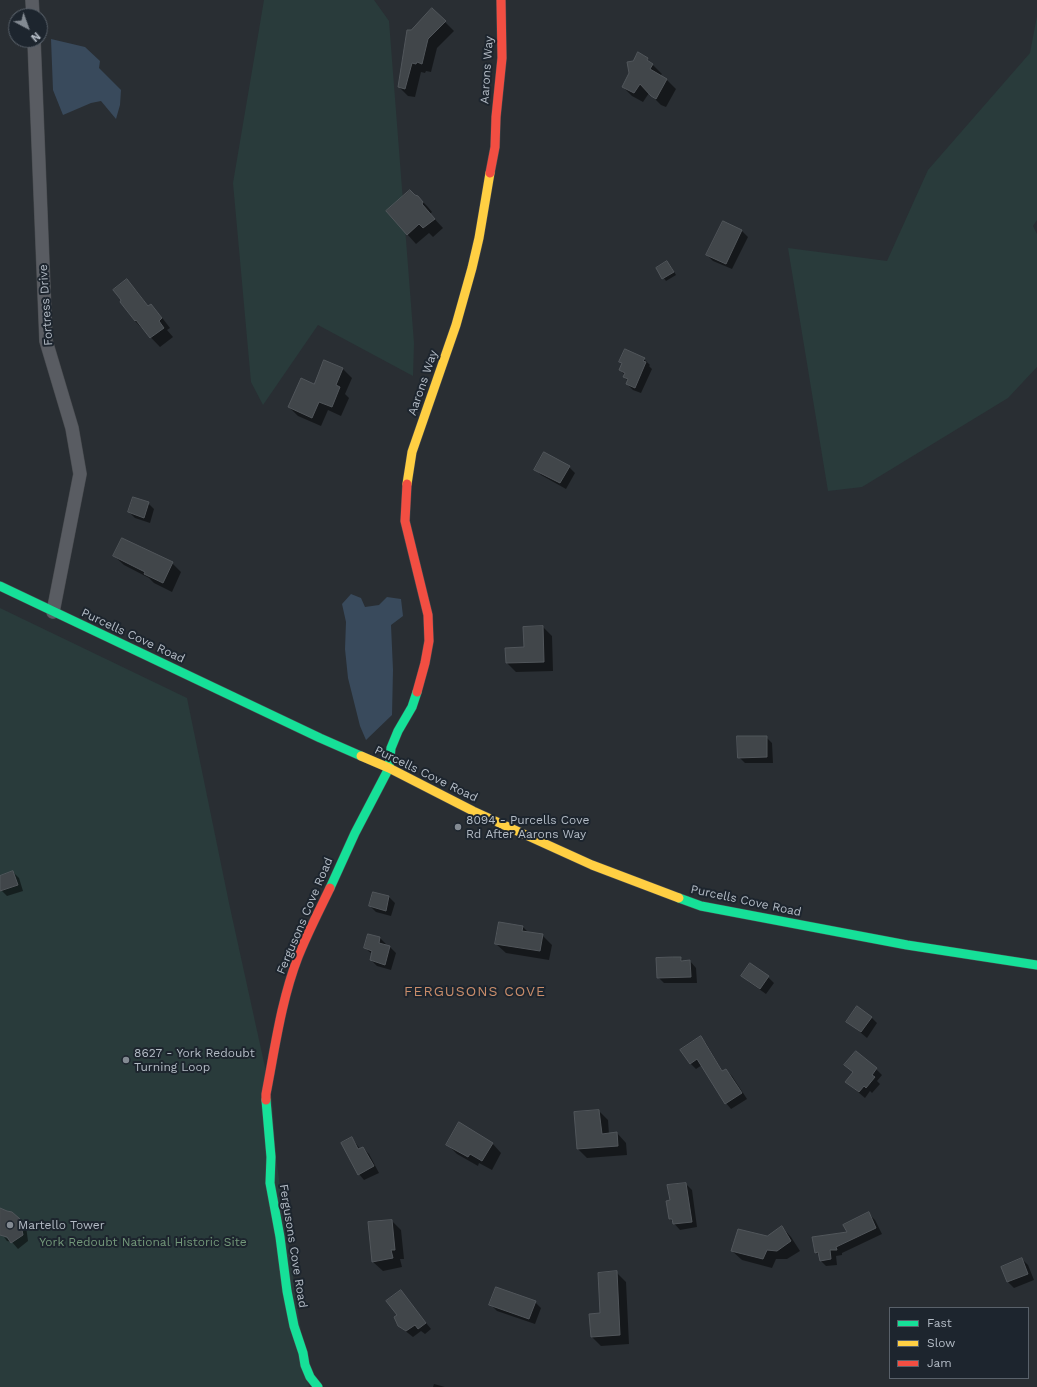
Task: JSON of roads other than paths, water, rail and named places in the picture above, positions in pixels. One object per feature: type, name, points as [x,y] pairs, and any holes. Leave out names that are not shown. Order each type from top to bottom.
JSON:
[{"type":"street","name":"Aarons Way","points":[[389,768],[391,748],[398,731],[412,706],[419,687],[428,642],[428,615],[405,521],[408,475],[412,452],[456,325],[479,238],[495,147],[496,117],[502,58],[501,0]]},
{"type":"street","name":"Fortress Drive","points":[[34,48],[46,341],[72,428],[80,474],[53,612]]},
{"type":"street","name":"Purcells Cove Road","points":[[0,586],[53,612],[113,638],[320,738],[389,768],[473,811],[592,865],[701,906],[907,945],[1037,965]]},
{"type":"street","name":"Fergusons Cove Road","points":[[318,1387],[310,1377],[305,1365],[303,1353],[294,1326],[287,1291],[280,1237],[270,1183],[271,1158],[266,1094],[282,1011],[298,957],[355,833],[389,768]]},
{"type":"water","points":[[51,39],[85,47],[100,61],[99,68],[121,90],[120,105],[116,119],[101,101],[91,103],[63,115],[53,90]]},
{"type":"water","points":[[351,594],[361,598],[365,607],[379,605],[387,597],[401,599],[403,616],[391,625],[393,670],[392,715],[366,740],[360,726],[348,678],[345,649],[346,622],[342,604]]},
{"type":"place","name":"8094 - Purcells Cove Rd After Aarons Way","points":[[458,827]]},
{"type":"place","name":"8627 - York Redoubt Turning Loop","points":[[126,1060]]},
{"type":"place","name":"Martello Tower","points":[[10,1225]]},
{"type":"district","name":"FERGUSONS COVE","points":[[475,992]]},
{"type":"park label","name":"York Redoubt National Historic Site","points":[[143,1242]]}]
